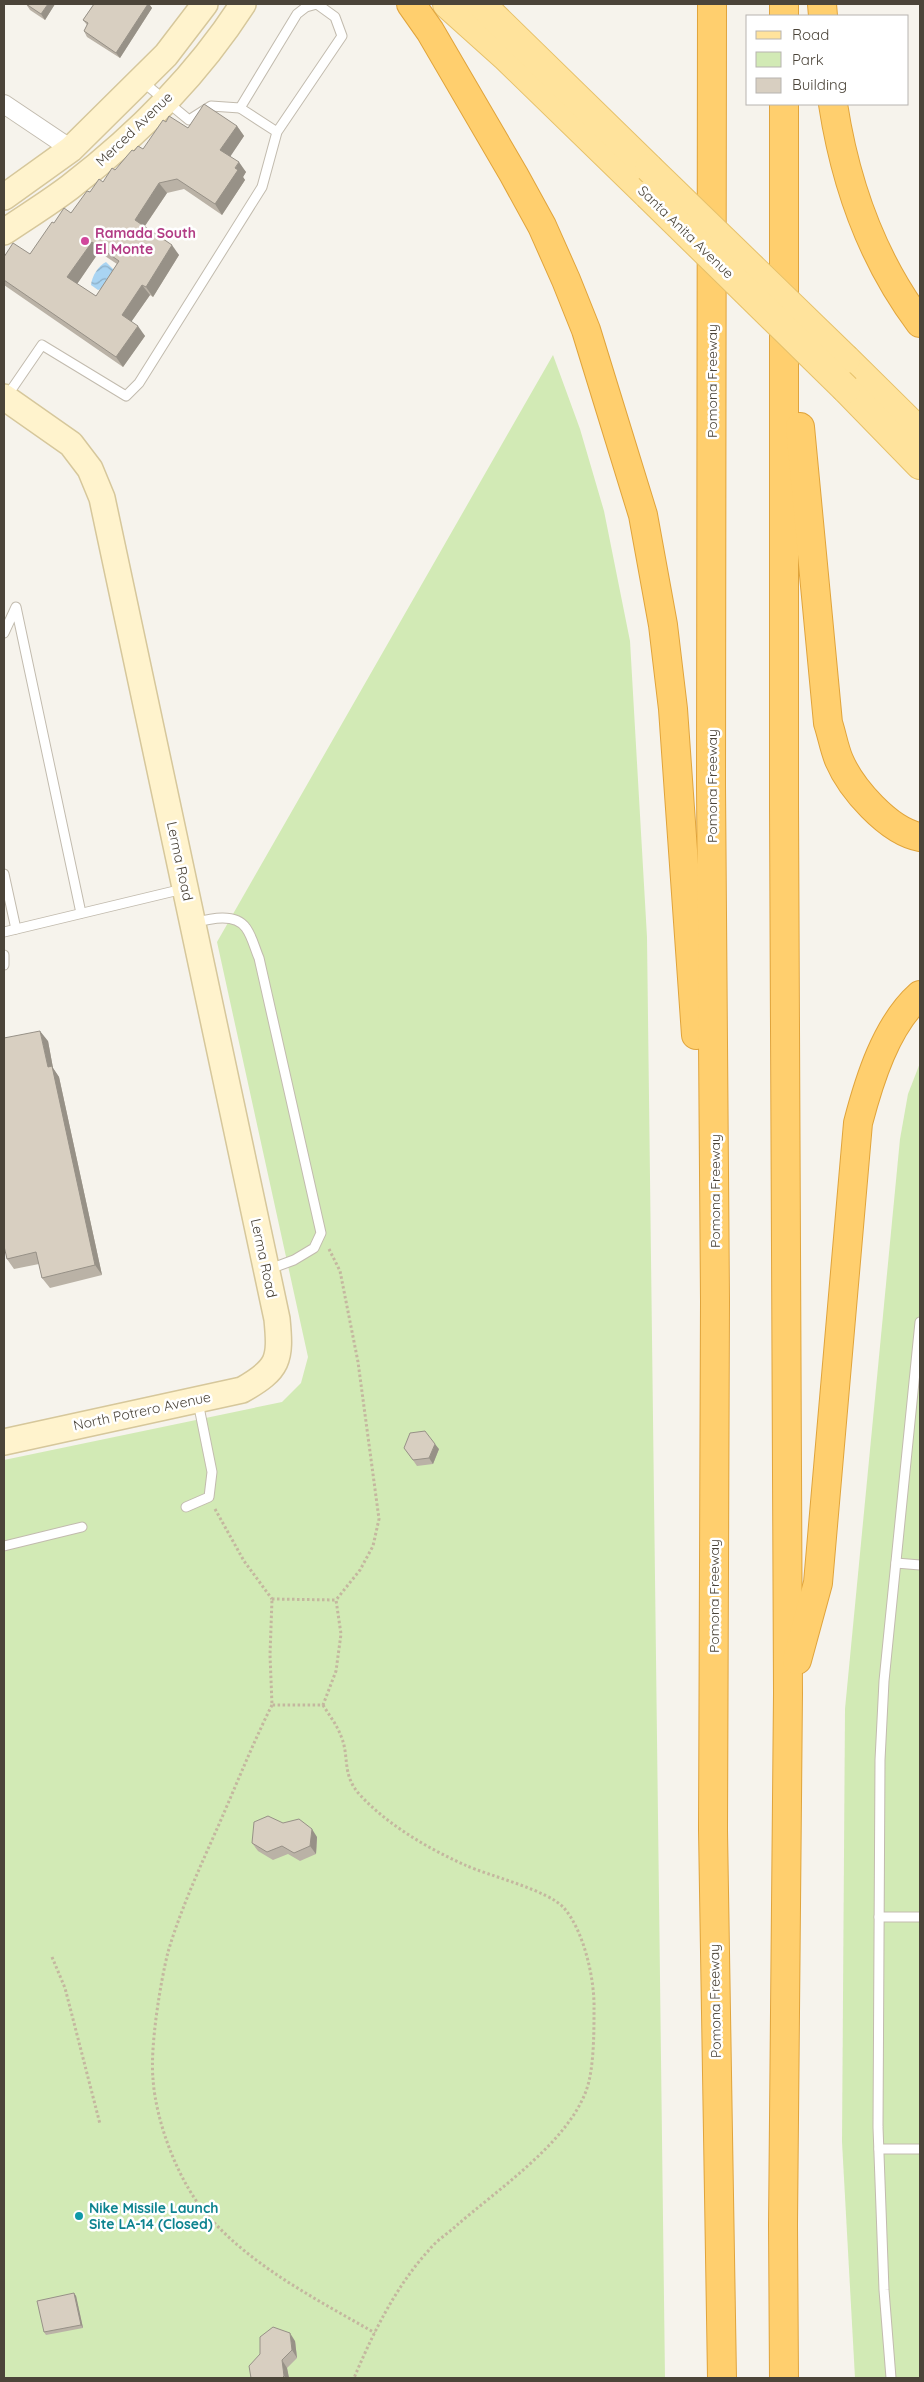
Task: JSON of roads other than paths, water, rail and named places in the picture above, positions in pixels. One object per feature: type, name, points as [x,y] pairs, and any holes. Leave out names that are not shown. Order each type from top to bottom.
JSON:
[{"type":"highway","points":[[411,4],[430,30],[542,226],[586,330],[643,515],[663,625],[673,709],[715,1301]]},
{"type":"highway","points":[[692,4],[712,220]]},
{"type":"highway","name":"Pomona Freeway","points":[[712,4],[711,786],[715,1301],[712,1830],[722,2378]]},
{"type":"highway","points":[[784,105],[784,807],[788,1693],[783,2215],[784,2378]]},
{"type":"highway","points":[[833,105],[838,139],[868,234],[887,271],[920,323]]},
{"type":"highway","points":[[784,264],[828,722],[839,760],[860,795],[883,816],[911,835],[920,837]]},
{"type":"highway","points":[[788,1693],[818,1584],[858,1123],[866,1092],[886,1043],[920,995]]},
{"type":"main road","name":"Santa Anita Avenue","points":[[447,4],[505,56],[648,195],[846,389],[920,465]]},
{"type":"main road","name":"Santa Anita Avenue","points":[[481,4],[920,432]]},
{"type":"street","name":"Merced Avenue","points":[[4,232],[70,187],[126,139],[165,101],[229,25],[243,4]]},
{"type":"street","points":[[4,197],[71,149],[166,55],[202,5]]},
{"type":"street","points":[[4,104],[71,149]]},
{"type":"street","name":"Lerma Road","points":[[5,398],[70,444],[90,469],[102,498],[277,1319],[280,1346],[274,1366]]},
{"type":"street","name":"North Potrero Avenue","points":[[4,1442],[242,1390],[263,1378],[274,1366]]},
{"type":"lane","points":[[5,398],[42,345],[126,396],[139,384],[262,187],[276,132],[342,36],[335,17],[317,4],[306,7],[297,14],[240,108]]},
{"type":"lane","points":[[141,80],[189,120],[211,106],[240,108],[276,132]]},
{"type":"lane","points":[[4,633],[16,607],[81,913]]},
{"type":"lane","points":[[4,874],[16,929]]},
{"type":"lane","points":[[4,932],[186,888]]},
{"type":"lane","points":[[193,923],[212,918],[231,919],[246,927],[259,958],[321,1233],[314,1248],[294,1260],[267,1270]]},
{"type":"lane","points":[[4,954],[4,965]]},
{"type":"lane","points":[[891,2378],[884,2290],[879,2149],[880,1760],[884,1681],[920,1328]]},
{"type":"lane","points":[[186,1507],[209,1497],[212,1472],[198,1400]]},
{"type":"lane","points":[[4,1546],[82,1527]]},
{"type":"lane","points":[[896,1563],[920,1565]]},
{"type":"lane","points":[[879,1917],[920,1917]]},
{"type":"lane","points":[[879,2149],[920,2149]]},
{"type":"water","points":[[106,262],[114,270],[101,289],[98,290],[91,285],[94,275]]},
{"type":"place","name":"Ramada South El Monte","points":[[85,241]]},
{"type":"place","name":"Nike Missile Launch Site LA-14 (Closed)","points":[[79,2216]]}]
